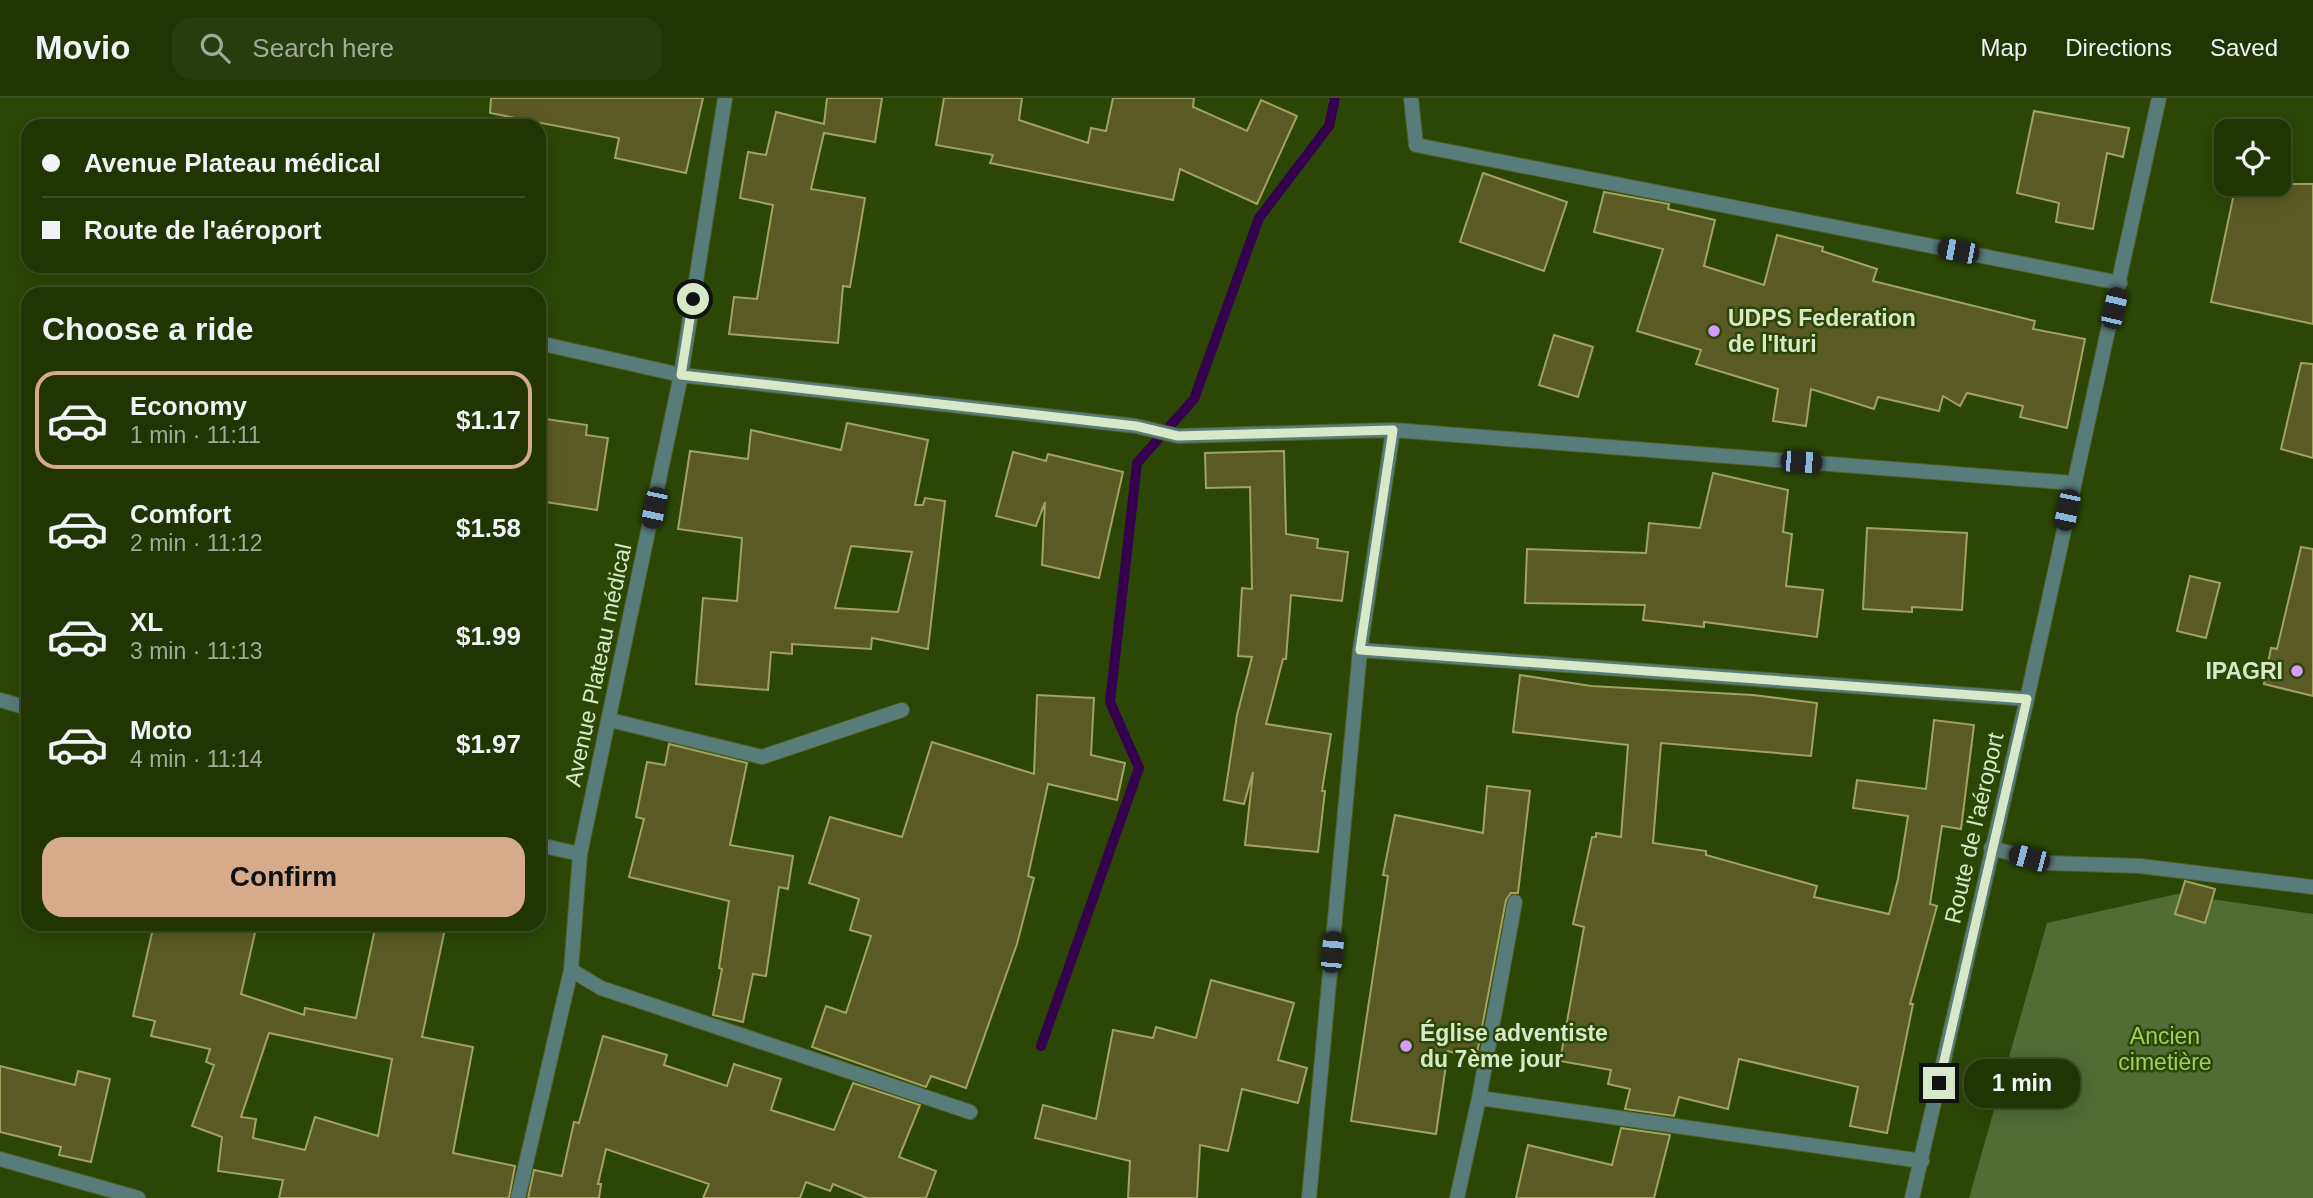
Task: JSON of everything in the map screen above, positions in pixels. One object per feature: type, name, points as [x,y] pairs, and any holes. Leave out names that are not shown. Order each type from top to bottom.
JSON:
[{"type":"street","name":"Avenue Plateau médical","points":[[518,1198],[570,970],[580,855],[681,375],[725,98]]},
{"type":"street","points":[[1411,98],[1416,145],[2120,283]]},
{"type":"street","name":"Route de l'aéroport","points":[[1912,1198],[2027,699],[2159,98]]},
{"type":"street","points":[[546,346],[681,375],[1136,426],[1178,436],[1393,430],[2073,483]]},
{"type":"street","points":[[1309,1198],[1360,650],[1393,430]]},
{"type":"street","points":[[1360,650],[2027,699]]},
{"type":"street","points":[[0,700],[21,706]]},
{"type":"street","points":[[610,720],[762,757],[902,710]]},
{"type":"street","points":[[546,847],[580,855]]},
{"type":"street","points":[[1991,848],[2049,863],[2140,866],[2313,887]]},
{"type":"street","points":[[1457,1198],[1479,1098],[1515,902]]},
{"type":"street","points":[[570,970],[600,988],[970,1112]]},
{"type":"street","points":[[1479,1098],[1922,1161]]},
{"type":"street","points":[[0,1159],[138,1198]]},
{"type":"green space","name":"Ancien cimetière","points":[[2177,894],[2313,914],[2313,1198],[1969,1198],[2047,923]]},
{"type":"building","points":[[491,98],[703,98],[686,173],[615,158],[619,138],[546,124],[546,119],[521,119],[490,113]]},
{"type":"building","points":[[827,98],[882,98],[875,142],[824,133],[811,189],[865,198],[850,287],[843,286],[838,343],[729,334],[734,297],[757,299],[773,205],[740,198],[748,152],[766,155],[776,112],[824,124]]},
{"type":"building","points":[[944,98],[1022,98],[1019,120],[1088,143],[1091,128],[1106,131],[1113,98],[1194,98],[1193,107],[1247,131],[1261,100],[1297,116],[1257,204],[1180,169],[1173,200],[990,163],[993,155],[936,145]]},
{"type":"building","points":[[2034,111],[2129,128],[2123,157],[2107,153],[2093,229],[2056,222],[2059,203],[2017,193]]},
{"type":"building","points":[[1483,173],[1567,202],[1544,271],[1460,242]]},
{"type":"building","points":[[2291,184],[2313,184],[2313,324],[2211,302],[2233,196],[2291,196]]},
{"type":"building","points":[[1604,192],[1669,204],[1668,209],[1715,220],[1704,266],[1764,285],[1777,235],[1823,247],[1822,251],[1877,269],[1873,281],[2035,321],[2033,329],[2085,339],[2067,428],[2020,417],[2023,406],[1967,393],[1960,406],[1943,396],[1939,411],[1878,397],[1874,409],[1811,389],[1806,426],[1773,421],[1778,389],[1696,364],[1701,350],[1637,331],[1663,249],[1594,232]]},
{"type":"building","points":[[1554,335],[1593,347],[1578,397],[1539,385]]},
{"type":"building","points":[[2301,363],[2313,364],[2313,458],[2281,449]]},
{"type":"building","points":[[546,419],[587,425],[586,435],[608,438],[597,510],[546,502]]},
{"type":"building","points":[[847,423],[928,440],[915,505],[923,505],[925,498],[945,501],[928,649],[872,638],[871,649],[792,644],[792,654],[771,652],[768,690],[696,684],[703,598],[737,601],[742,538],[678,529],[690,451],[748,459],[751,430],[841,450]],"holes":[[[851,546],[912,552],[898,612],[835,608]]]},
{"type":"building","points":[[1284,451],[1286,534],[1318,539],[1317,548],[1348,552],[1342,601],[1291,595],[1286,659],[1283,659],[1266,724],[1331,734],[1322,791],[1325,791],[1318,852],[1245,845],[1253,772],[1244,804],[1224,800],[1237,715],[1252,657],[1238,656],[1242,588],[1252,589],[1250,487],[1206,488],[1205,453]]},
{"type":"building","points":[[1013,452],[1046,461],[1048,454],[1123,472],[1099,578],[1042,565],[1045,502],[1036,526],[996,516]]},
{"type":"building","points":[[1713,473],[1788,490],[1783,532],[1792,534],[1786,586],[1823,590],[1817,637],[1704,622],[1704,627],[1643,620],[1645,605],[1525,603],[1527,549],[1646,553],[1649,523],[1700,528]]},
{"type":"building","points":[[1867,528],[1967,533],[1962,610],[1912,607],[1912,612],[1863,609]]},
{"type":"building","points":[[2301,547],[2313,549],[2313,696],[2264,684],[2271,648],[2277,649]]},
{"type":"building","points":[[2190,576],[2220,583],[2206,638],[2177,631]]},
{"type":"building","points":[[1520,675],[1591,686],[1753,695],[1817,703],[1811,756],[1661,743],[1653,843],[1706,851],[1706,855],[1817,886],[1814,897],[1889,914],[1898,879],[1908,816],[1853,808],[1857,780],[1926,789],[1934,720],[1974,725],[1961,829],[1942,826],[1930,904],[1937,906],[1910,1004],[1913,1004],[1887,1133],[1850,1126],[1858,1087],[1739,1059],[1728,1109],[1679,1097],[1674,1116],[1625,1109],[1630,1089],[1608,1084],[1611,1070],[1560,1061],[1584,927],[1573,924],[1592,837],[1596,837],[1596,833],[1621,837],[1628,745],[1513,732]]},
{"type":"building","points":[[1037,695],[1094,698],[1091,755],[1125,763],[1117,800],[1048,784],[1028,876],[1034,878],[1017,944],[966,1088],[931,1076],[926,1087],[812,1047],[826,1006],[846,1013],[871,936],[850,930],[859,899],[809,883],[830,817],[902,837],[932,742],[1034,774]]},
{"type":"building","points":[[669,744],[747,763],[730,845],[793,856],[788,889],[779,887],[766,976],[753,974],[743,1022],[713,1015],[722,969],[719,968],[729,901],[629,877],[644,819],[636,817],[647,762],[665,765]]},
{"type":"building","points":[[1487,786],[1530,791],[1518,893],[1511,893],[1506,900],[1476,1059],[1448,1051],[1436,1134],[1351,1121],[1388,876],[1383,875],[1395,815],[1483,833]]},
{"type":"building","points":[[2185,881],[2215,889],[2205,923],[2175,914]]},
{"type":"building","points":[[152,931],[255,931],[241,994],[304,1015],[305,1008],[356,1018],[375,931],[445,931],[422,1037],[473,1047],[453,1153],[515,1166],[509,1198],[279,1198],[283,1180],[218,1171],[222,1137],[192,1126],[214,1065],[206,1062],[210,1049],[151,1036],[155,1021],[133,1016]],"holes":[[[269,1033],[392,1059],[378,1136],[315,1117],[305,1150],[253,1138],[256,1119],[241,1117]]]},
{"type":"building","points":[[1211,980],[1294,1003],[1278,1060],[1307,1068],[1298,1103],[1242,1089],[1228,1151],[1200,1145],[1197,1198],[1128,1198],[1130,1161],[1035,1138],[1043,1105],[1096,1119],[1113,1030],[1153,1038],[1156,1027],[1196,1038]]},
{"type":"building","points":[[603,1036],[667,1055],[664,1065],[727,1086],[734,1064],[781,1079],[771,1110],[834,1130],[853,1083],[920,1105],[899,1157],[936,1171],[926,1198],[867,1198],[833,1184],[830,1191],[806,1182],[800,1198],[703,1198],[709,1184],[606,1149],[598,1184],[601,1184],[599,1198],[528,1198],[534,1170],[562,1176],[574,1122],[579,1123]]},
{"type":"building","points":[[0,1066],[75,1085],[78,1071],[110,1079],[91,1162],[59,1155],[61,1147],[0,1132]]},
{"type":"building","points":[[1621,1128],[1670,1135],[1654,1198],[1516,1198],[1528,1145],[1612,1165]]},
{"type":"waterway","points":[[1041,1046],[1139,768],[1110,702],[1137,463],[1194,399],[1259,218],[1329,126],[1335,98]]},
{"type":"place","name":"UDPS Federation de l'Ituri","points":[[1714,331]]},
{"type":"place","name":"IPAGRI","points":[[2297,671]]},
{"type":"place","name":"Église adventiste du 7ème jour","points":[[1406,1046]]},
{"type":"route","points":[[693,299],[681,375],[1136,426],[1178,436],[1393,430],[1360,650],[2027,699],[1939,1083]]}]
